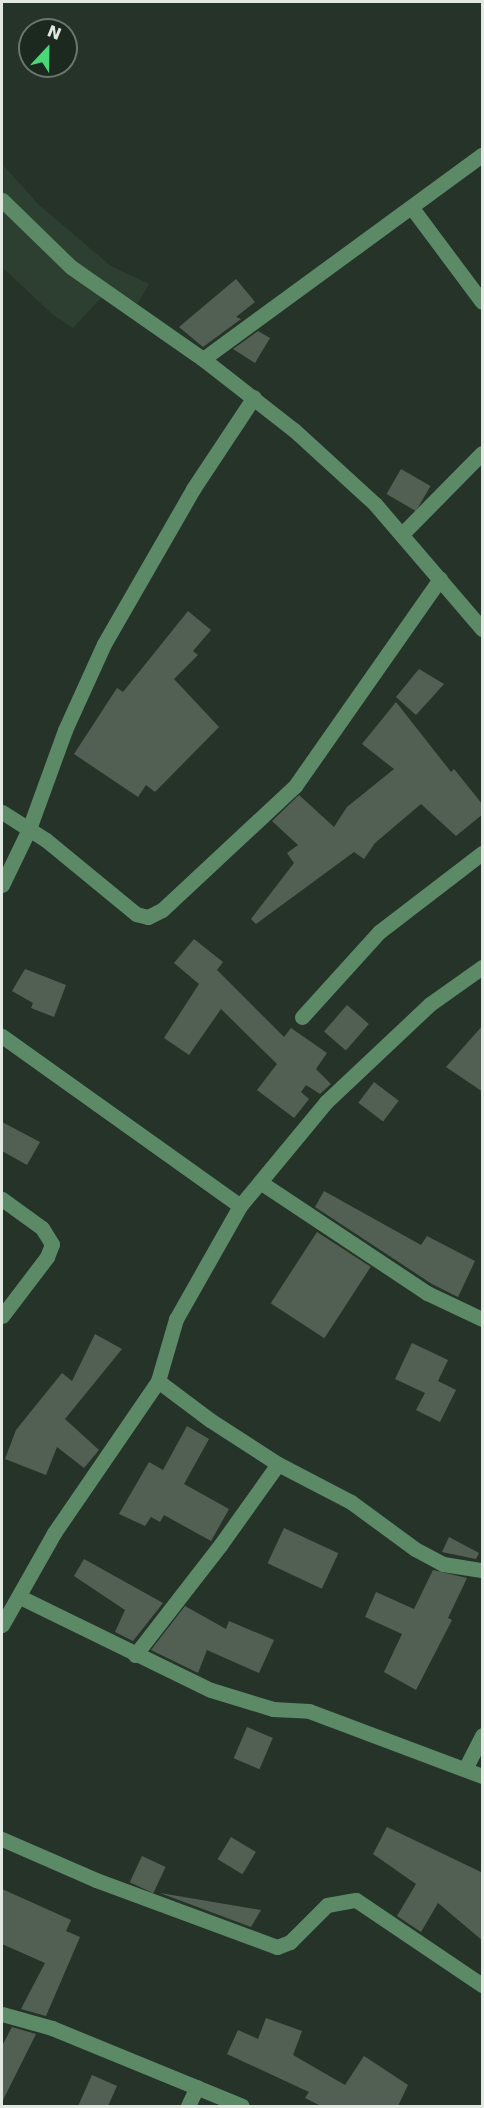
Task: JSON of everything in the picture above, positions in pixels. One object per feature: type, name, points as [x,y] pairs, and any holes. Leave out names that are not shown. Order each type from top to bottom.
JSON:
[{"type":"street","points":[[203,359],[483,155]]},
{"type":"street","points":[[2,200],[71,267],[254,397],[375,504],[403,533],[483,629]]},
{"type":"street","points":[[412,208],[483,302]]},
{"type":"street","points":[[2,885],[29,829],[65,730],[104,644],[193,489],[254,397]]},
{"type":"street","points":[[403,533],[483,453]]},
{"type":"street","points":[[2,812],[29,829],[136,914],[148,916],[162,910],[296,786],[440,579]]},
{"type":"street","points":[[302,1017],[379,932],[483,853]]},
{"type":"street","points":[[2,1625],[20,1597],[54,1533],[158,1381],[176,1319],[240,1206],[306,1124],[381,1049],[430,1004],[483,967]]},
{"type":"street","points":[[2,1036],[240,1206]]},
{"type":"street","points":[[260,1182],[427,1293],[483,1319]]},
{"type":"street","points":[[2,1199],[48,1233],[52,1244],[47,1257],[2,1316]]},
{"type":"street","points":[[158,1381],[210,1420],[278,1464],[351,1502],[387,1532],[442,1564],[483,1570]]},
{"type":"street","points":[[135,1655],[278,1464]]},
{"type":"street","points":[[20,1597],[135,1655],[211,1690],[273,1709],[309,1712],[483,1776]]},
{"type":"street","points":[[465,1769],[483,1735]]},
{"type":"street","points":[[2,1839],[96,1880],[277,1947],[290,1941],[327,1905],[356,1900],[483,1985]]},
{"type":"street","points":[[2,2014],[52,2028],[242,2106]]},
{"type":"street","points":[[188,2106],[197,2087]]},
{"type":"shaded area","points":[[4,154],[4,166],[39,205],[111,266],[149,284],[138,303],[101,298],[73,328],[52,314],[2,267]]},
{"type":"building","points":[[236,279],[255,302],[236,317],[241,319],[203,347],[179,327]]},
{"type":"building","points":[[258,331],[270,338],[255,363],[233,349]]},
{"type":"building","points":[[401,469],[430,486],[416,511],[386,494]]},
{"type":"building","points":[[188,611],[211,630],[193,651],[198,655],[174,679],[219,727],[155,792],[146,785],[138,797],[74,754],[117,688],[123,692]]},
{"type":"building","points":[[419,669],[444,684],[416,715],[396,697]]},
{"type":"building","points":[[396,702],[451,772],[454,769],[483,805],[483,814],[456,836],[421,804],[375,843],[364,859],[354,852],[256,924],[251,919],[294,863],[287,853],[298,845],[272,821],[299,795],[334,827],[347,807],[394,769],[362,744]]},
{"type":"building","points":[[194,939],[223,962],[217,970],[284,1037],[291,1028],[327,1053],[316,1069],[331,1084],[320,1094],[306,1085],[301,1092],[309,1099],[294,1118],[257,1090],[277,1064],[221,1009],[189,1055],[164,1038],[199,984],[174,963]]},
{"type":"building","points":[[25,969],[66,985],[54,1017],[31,1008],[33,1003],[12,991]]},
{"type":"building","points":[[347,1005],[369,1024],[346,1050],[324,1031]]},
{"type":"building","points":[[483,1025],[483,1092],[446,1067]]},
{"type":"building","points":[[374,1082],[399,1101],[383,1121],[358,1103]]},
{"type":"building","points":[[2,1122],[40,1142],[27,1165],[2,1151]]},
{"type":"building","points":[[324,1191],[421,1245],[427,1236],[475,1261],[458,1297],[432,1284],[315,1207]]},
{"type":"building","points":[[317,1232],[371,1267],[324,1338],[271,1303]]},
{"type":"building","points":[[95,1334],[122,1349],[65,1419],[99,1450],[84,1468],[57,1447],[46,1475],[5,1459],[16,1430],[62,1373],[72,1381]]},
{"type":"building","points":[[412,1343],[448,1360],[438,1381],[456,1390],[440,1422],[416,1410],[425,1393],[395,1379]]},
{"type":"building","points":[[187,1426],[209,1439],[184,1484],[229,1509],[211,1541],[164,1515],[160,1522],[151,1517],[145,1526],[119,1514],[149,1462],[163,1470]]},
{"type":"building","points":[[284,1528],[338,1553],[322,1589],[268,1563]]},
{"type":"building","points":[[449,1537],[479,1553],[476,1559],[442,1552]]},
{"type":"building","points":[[84,1559],[163,1603],[133,1641],[115,1632],[125,1610],[74,1576]]},
{"type":"building","points":[[433,1570],[467,1578],[448,1618],[452,1620],[416,1690],[384,1672],[402,1634],[365,1617],[376,1592],[414,1609]]},
{"type":"building","points":[[185,1606],[226,1629],[229,1621],[274,1640],[259,1673],[207,1650],[198,1673],[151,1650]]},
{"type":"building","points":[[247,1727],[273,1738],[259,1769],[234,1758]]},
{"type":"building","points":[[387,1827],[483,1873],[483,1941],[438,1903],[421,1932],[397,1916],[416,1884],[373,1854]]},
{"type":"building","points":[[231,1837],[256,1852],[242,1874],[218,1859]]},
{"type":"building","points":[[142,1856],[166,1867],[153,1893],[130,1882]]},
{"type":"building","points":[[2,1889],[71,1920],[66,1931],[80,1937],[46,2016],[21,2009],[45,1963],[2,1944]]},
{"type":"building","points":[[160,1893],[261,1910],[251,1927]]},
{"type":"building","points":[[266,2018],[302,2031],[293,2055],[345,2085],[364,2056],[408,2085],[398,2106],[321,2106],[305,2098],[309,2092],[227,2054],[238,2030],[258,2039]]},
{"type":"building","points":[[12,2027],[36,2034],[2,2102],[2,2046]]},
{"type":"building","points":[[92,2075],[117,2086],[108,2106],[78,2106]]}]
